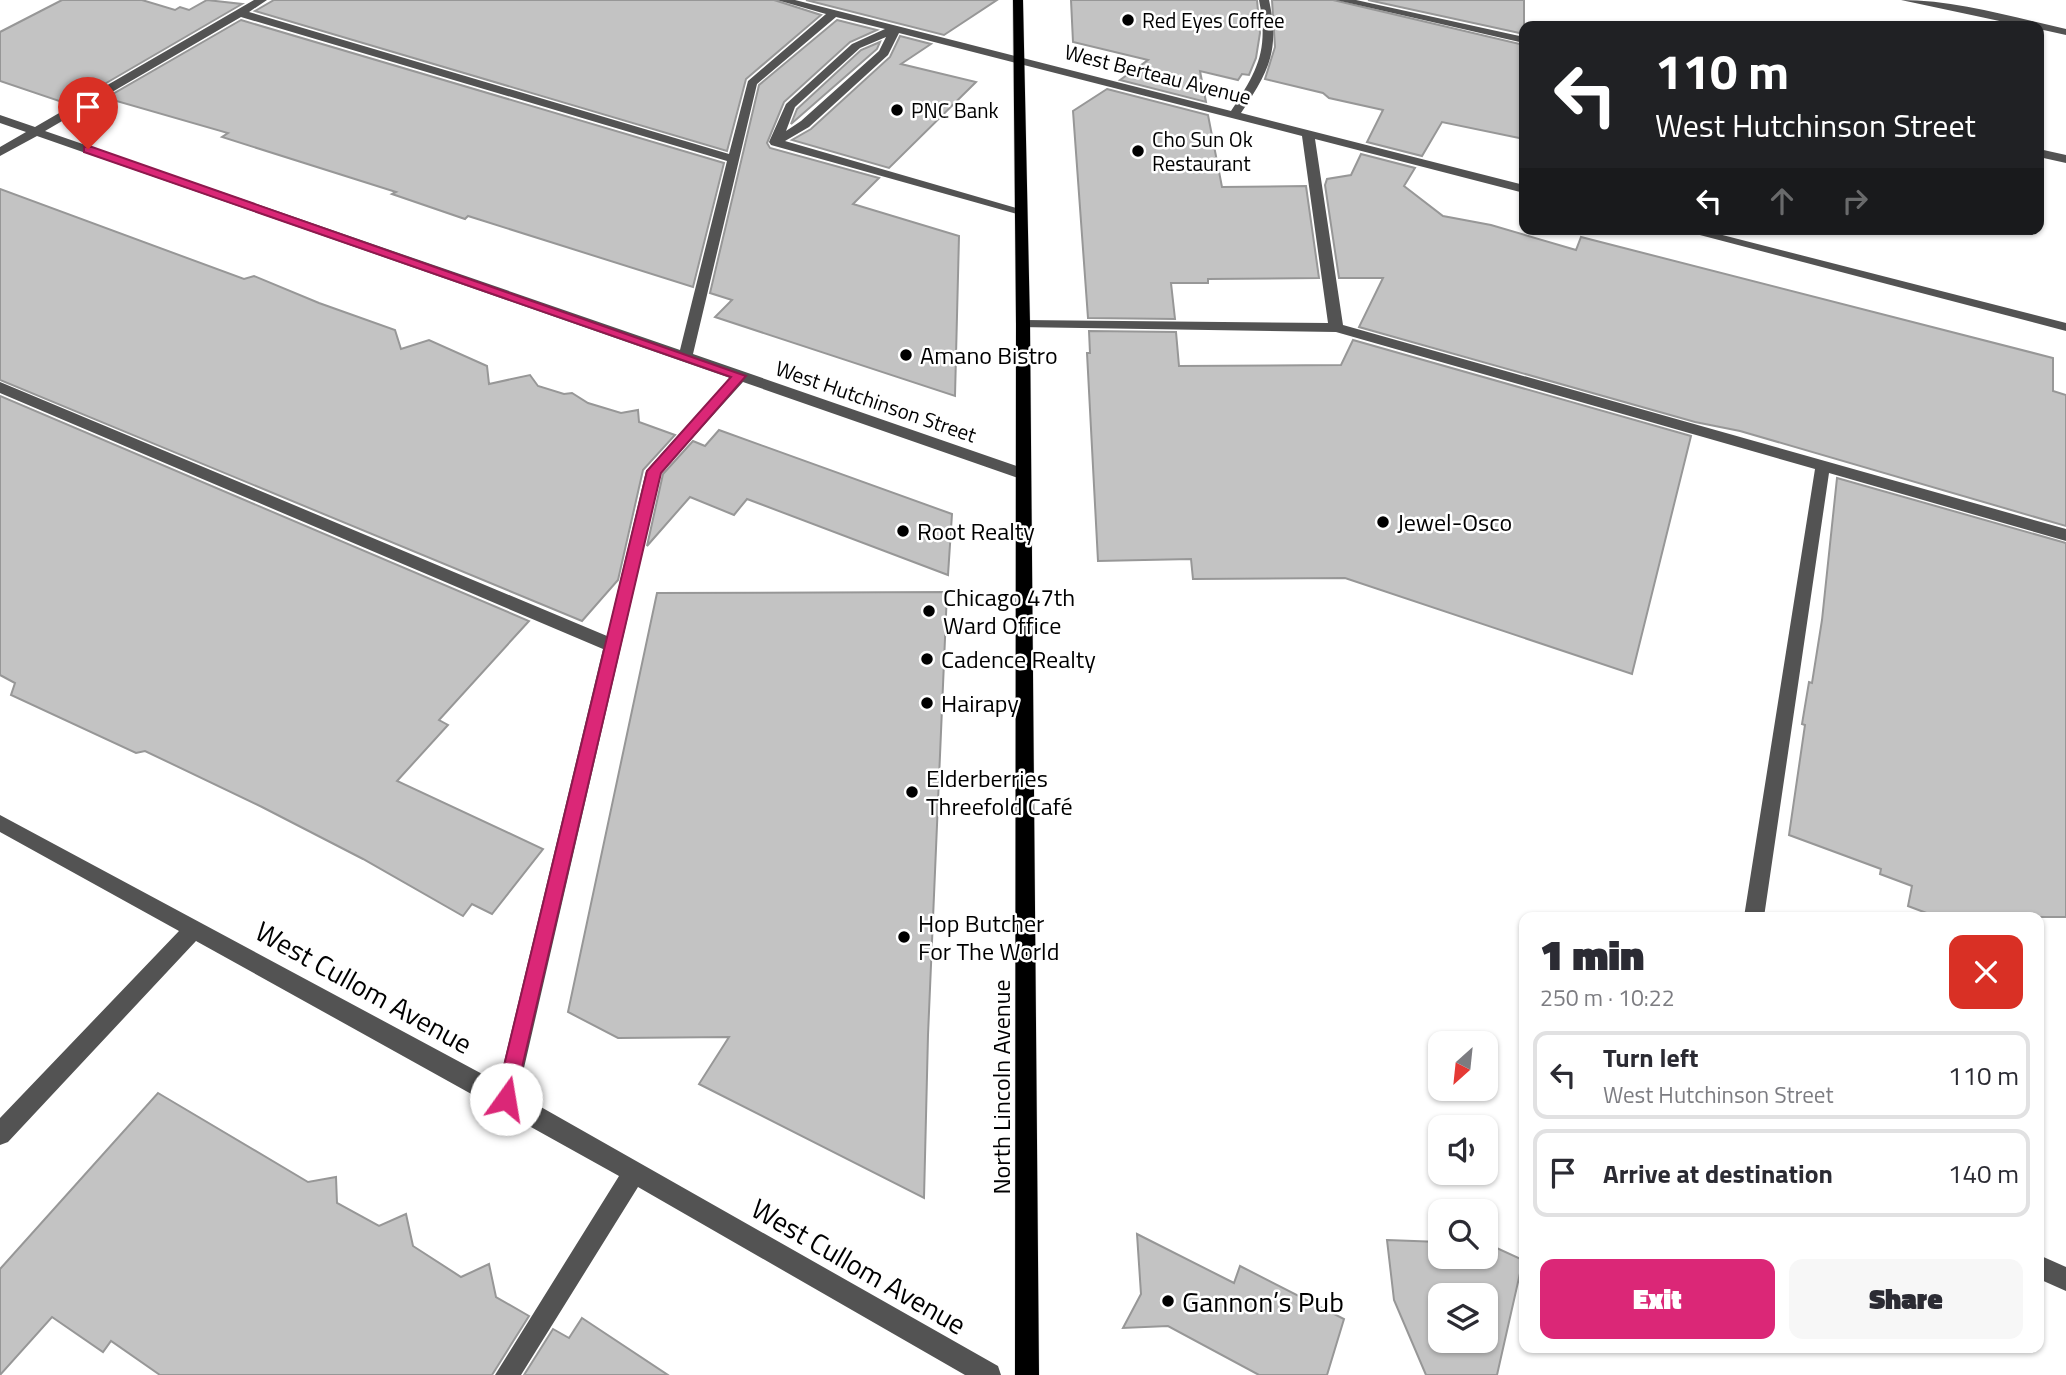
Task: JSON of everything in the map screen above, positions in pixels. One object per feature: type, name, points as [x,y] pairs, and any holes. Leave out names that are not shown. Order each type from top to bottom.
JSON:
[{"type":"main road","name":"North Lincoln Avenue","points":[[1018,0],[1023,324],[1027,1375]]},
{"type":"street","points":[[0,152],[262,0]]},
{"type":"street","name":"West Berteau Avenue","points":[[782,0],[1519,188]]},
{"type":"street","points":[[1234,115],[1267,63],[1271,28],[1264,0]]},
{"type":"street","points":[[1341,0],[1519,39]]},
{"type":"street","points":[[1906,0],[2013,21]]},
{"type":"street","points":[[240,13],[735,160]]},
{"type":"street","points":[[685,357],[752,83],[834,13]]},
{"type":"street","points":[[2044,27],[2066,32]]},
{"type":"street","points":[[775,142],[805,124],[884,53],[895,29]]},
{"type":"street","points":[[775,142],[789,106],[856,46],[895,29]]},
{"type":"street","name":"West Hutchinson Street","points":[[0,119],[1023,474]]},
{"type":"street","points":[[1308,134],[1336,328]]},
{"type":"street","points":[[775,142],[1021,211]]},
{"type":"street","points":[[2044,154],[2066,159]]},
{"type":"street","points":[[1706,235],[2066,327]]},
{"type":"street","points":[[1023,324],[1336,328],[1824,464],[2066,535]]},
{"type":"street","points":[[506,1099],[654,471],[740,376]]},
{"type":"street","points":[[0,387],[613,646]]},
{"type":"street","points":[[1755,912],[1824,464]]},
{"type":"street","name":"West Cullom Avenue","points":[[0,823],[506,1099],[989,1375]]},
{"type":"street","points":[[0,1134],[194,929]]},
{"type":"street","points":[[507,1375],[634,1172]]},
{"type":"street","points":[[2044,1269],[2066,1279]]},
{"type":"building","points":[[62,0],[142,0],[175,10],[180,7],[189,10],[207,0],[242,4],[89,93],[84,92],[65,103],[0,81],[0,32]]},
{"type":"building","points":[[274,0],[774,0],[821,15],[746,79],[727,151],[255,11]]},
{"type":"building","points":[[806,0],[997,0],[944,35]]},
{"type":"building","points":[[1071,0],[1257,0],[1260,33],[1256,58],[1249,75],[1242,74],[1238,80],[1200,71],[1206,102],[1120,80],[1148,60],[1073,42]]},
{"type":"building","points":[[1272,0],[1333,0],[1519,44],[1519,138],[1442,122],[1422,156],[1367,142],[1383,110],[1329,98],[1323,93],[1265,79],[1275,47]]},
{"type":"building","points":[[1368,0],[1524,0],[1524,21],[1519,21],[1519,33]]},
{"type":"building","points":[[241,20],[724,163],[693,287],[468,216],[465,219],[392,194],[396,192],[222,137],[228,133],[106,98]]},
{"type":"building","points":[[837,20],[877,30],[850,42],[784,102],[767,143],[770,148],[879,178],[853,204],[959,236],[955,396],[715,317],[732,300],[710,293],[759,85]]},
{"type":"building","name":"PNC Bank","points":[[900,36],[931,44],[901,64],[976,82],[889,168],[792,140],[811,129],[890,57]]},
{"type":"building","points":[[880,42],[877,49],[791,124],[797,109],[861,50]]},
{"type":"building","points":[[1107,89],[1208,115],[1222,187],[1306,186],[1319,278],[1208,279],[1208,283],[1171,283],[1175,319],[1088,318],[1073,111]]},
{"type":"building","points":[[1361,154],[1415,168],[1404,186],[1443,216],[1491,225],[1576,250],[1581,237],[2053,358],[2053,391],[2066,395],[2066,526],[1740,431],[1695,422],[1359,327],[1383,278],[1339,278],[1325,185],[1327,179],[1351,175]]},
{"type":"building","points":[[0,189],[244,279],[254,276],[395,330],[401,349],[429,340],[487,366],[489,384],[530,375],[538,386],[564,394],[572,393],[588,403],[621,413],[638,410],[639,422],[675,435],[643,470],[618,580],[582,621],[0,380]]},
{"type":"building","name":"Jewel-Osco","points":[[1089,331],[1176,332],[1179,366],[1341,365],[1353,340],[1691,436],[1632,674],[1345,578],[1193,579],[1191,559],[1098,561],[1087,353],[1090,353]]},
{"type":"building","points":[[0,396],[529,621],[439,720],[448,725],[397,781],[543,849],[492,914],[472,904],[463,916],[363,859],[262,807],[145,751],[136,753],[11,695],[15,683],[0,675]]},
{"type":"building","points":[[719,430],[952,514],[948,575],[747,499],[734,515],[690,497],[647,546],[663,474],[693,441],[705,446]]},
{"type":"building","points":[[1837,478],[2066,543],[2066,917],[2044,917],[2044,912],[1924,912],[1908,906],[1912,886],[1880,874],[1881,869],[1789,835],[1805,725],[1802,724],[1822,620]]},
{"type":"building","points":[[947,592],[928,1035],[924,1198],[699,1084],[729,1037],[618,1038],[568,1012],[657,593]]},
{"type":"building","points":[[158,1093],[308,1182],[336,1177],[337,1203],[379,1226],[406,1214],[413,1246],[461,1277],[489,1264],[496,1297],[529,1316],[492,1375],[160,1375],[111,1341],[103,1352],[52,1317],[0,1375],[0,1269]]},
{"type":"building","points":[[1137,1234],[1234,1283],[1240,1266],[1344,1319],[1327,1375],[1259,1375],[1168,1326],[1123,1328],[1141,1294]]},
{"type":"building","points":[[1387,1240],[1428,1242],[1428,1269],[1498,1269],[1498,1249],[1519,1258],[1519,1278],[1497,1375],[1426,1375],[1394,1300]]},
{"type":"building","points":[[582,1318],[668,1375],[524,1375],[553,1329],[569,1338]]},
{"type":"place","name":"Red Eyes Coffee","points":[[1128,20]]},
{"type":"place","name":"PNC Bank","points":[[897,110]]},
{"type":"place","name":"Cho Sun Ok Restaurant","points":[[1138,151]]},
{"type":"place","name":"Amano Bistro","points":[[906,355]]},
{"type":"place","name":"Jewel-Osco","points":[[1383,522]]},
{"type":"place","name":"Root Realty","points":[[903,531]]},
{"type":"place","name":"Chicago 47th Ward Office","points":[[929,611]]},
{"type":"place","name":"Cadence Realty","points":[[927,659]]},
{"type":"place","name":"Hairapy","points":[[927,703]]},
{"type":"place","name":"Elderberries Threefold Café","points":[[912,792]]},
{"type":"place","name":"Hop Butcher For The World","points":[[904,937]]},
{"type":"place","name":"Gannon’s Pub","points":[[1168,1301]]},
{"type":"route","points":[[88,149],[740,376],[654,471],[506,1099]]}]
